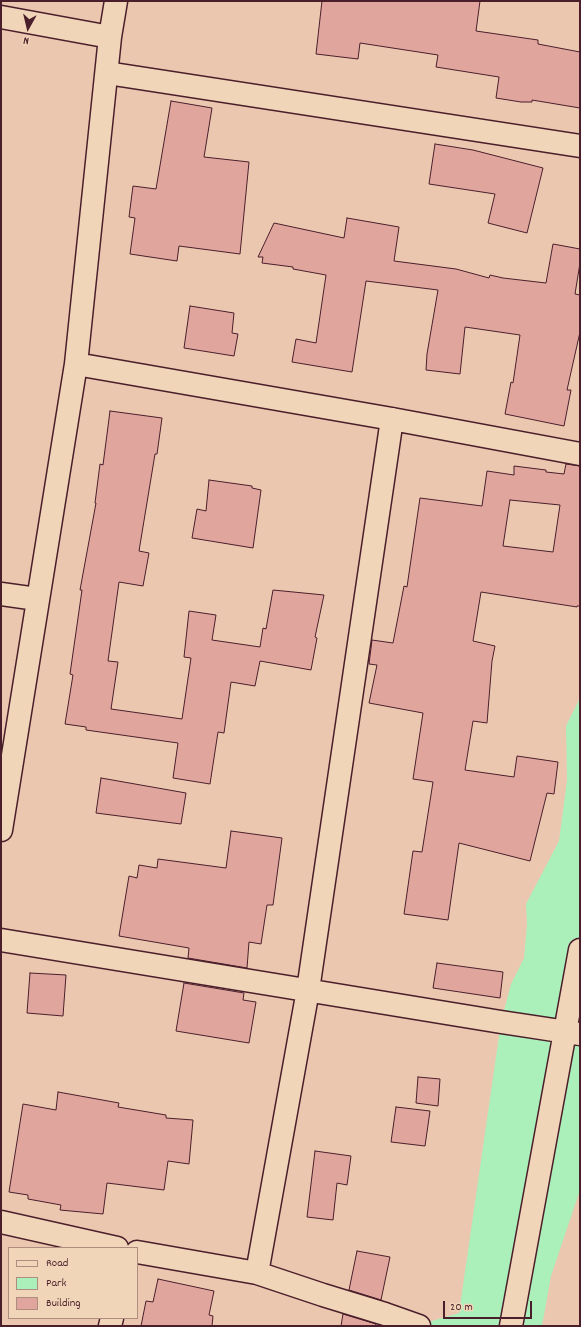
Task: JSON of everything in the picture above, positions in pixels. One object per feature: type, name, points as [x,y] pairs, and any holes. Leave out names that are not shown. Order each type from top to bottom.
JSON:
[{"type":"street","points":[[1,830],[76,364],[110,37],[116,1]]},
{"type":"street","points":[[1,17],[110,37]]},
{"type":"street","points":[[107,73],[580,146]]},
{"type":"street","points":[[76,364],[392,419],[580,454]]},
{"type":"street","points":[[257,1273],[308,990],[392,419]]},
{"type":"street","points":[[1,594],[37,600]]},
{"type":"street","points":[[1,940],[572,1033]]},
{"type":"street","points":[[511,1326],[572,1033],[580,950]]},
{"type":"street","points":[[1,1222],[113,1247]]},
{"type":"street","points":[[138,1252],[257,1273],[323,1295],[388,1320],[420,1326]]},
{"type":"green space","points":[[580,698],[580,1190],[551,1276],[542,1326],[415,1326],[459,1313],[501,1022],[511,984],[524,958],[527,924],[526,904],[559,841],[567,780],[566,726]]},
{"type":"building","points":[[322,1],[480,1],[476,31],[538,40],[538,44],[580,52],[580,108],[532,100],[532,102],[521,102],[496,98],[499,77],[436,67],[438,55],[360,43],[358,59],[316,54]]},
{"type":"building","points":[[171,101],[212,108],[204,157],[249,162],[240,254],[179,246],[177,261],[130,254],[135,218],[129,217],[133,186],[156,189]]},
{"type":"building","points":[[435,144],[473,150],[543,168],[527,233],[488,223],[495,194],[429,184]]},
{"type":"building","points":[[347,218],[399,227],[394,261],[456,269],[489,278],[490,275],[546,283],[553,244],[580,249],[580,263],[575,294],[580,295],[580,332],[567,390],[571,390],[564,426],[505,414],[511,382],[513,383],[520,335],[465,327],[460,374],[426,370],[427,354],[438,290],[366,281],[352,372],[292,362],[296,339],[316,343],[326,275],[293,269],[293,267],[262,263],[263,257],[258,257],[274,223],[344,238]]},
{"type":"building","points":[[190,306],[234,313],[232,333],[238,334],[234,356],[184,348]]},
{"type":"building","points":[[110,411],[162,418],[157,454],[155,454],[139,551],[149,553],[143,586],[119,582],[108,661],[118,662],[111,709],[182,719],[191,658],[184,657],[189,611],[216,615],[212,640],[260,647],[263,628],[266,629],[273,590],[324,595],[315,637],[317,638],[311,670],[260,661],[255,686],[231,682],[224,733],[218,732],[210,784],[173,778],[178,743],[86,730],[86,727],[65,724],[73,675],[70,674],[82,590],[80,590],[96,503],[100,464],[103,465]]},
{"type":"building","points":[[566,464],[580,466],[580,606],[577,607],[481,592],[473,641],[495,646],[492,661],[487,723],[473,721],[465,770],[514,777],[517,756],[558,762],[554,794],[547,793],[530,861],[459,843],[448,920],[404,914],[413,851],[422,852],[433,782],[413,779],[423,713],[369,703],[377,665],[369,664],[372,640],[393,643],[404,586],[407,587],[420,498],[482,506],[487,471],[514,475],[514,466],[564,474]],"holes":[[[510,500],[560,505],[553,552],[503,546]]]},
{"type":"building","points":[[209,480],[252,486],[252,488],[261,490],[253,548],[192,538],[197,509],[206,511]]},
{"type":"building","points":[[101,778],[186,793],[181,824],[96,813]]},
{"type":"building","points":[[231,831],[282,838],[273,905],[267,905],[261,944],[249,942],[247,968],[188,958],[189,948],[119,936],[129,876],[137,878],[139,865],[157,868],[158,859],[226,868]]},
{"type":"building","points":[[437,963],[503,972],[500,998],[433,988]]},
{"type":"building","points":[[30,973],[66,975],[63,1016],[27,1013]]},
{"type":"building","points":[[184,983],[244,993],[243,1000],[256,1002],[249,1043],[176,1031]]},
{"type":"building","points":[[418,1077],[440,1079],[438,1106],[416,1103]]},
{"type":"building","points":[[58,1092],[119,1103],[118,1107],[166,1115],[166,1118],[193,1120],[189,1164],[168,1161],[164,1190],[107,1183],[103,1214],[60,1210],[61,1205],[28,1199],[28,1195],[9,1192],[23,1104],[56,1110]]},
{"type":"building","points":[[396,1107],[430,1111],[425,1146],[391,1142]]},
{"type":"building","points":[[315,1151],[351,1156],[347,1185],[337,1183],[333,1220],[307,1217]]},
{"type":"building","points":[[357,1251],[390,1257],[381,1300],[349,1290]]},
{"type":"building","points":[[158,1279],[214,1291],[209,1315],[213,1316],[212,1326],[141,1326],[146,1301],[153,1302]]},
{"type":"building","points":[[343,1314],[376,1324],[375,1326],[341,1326]]}]
